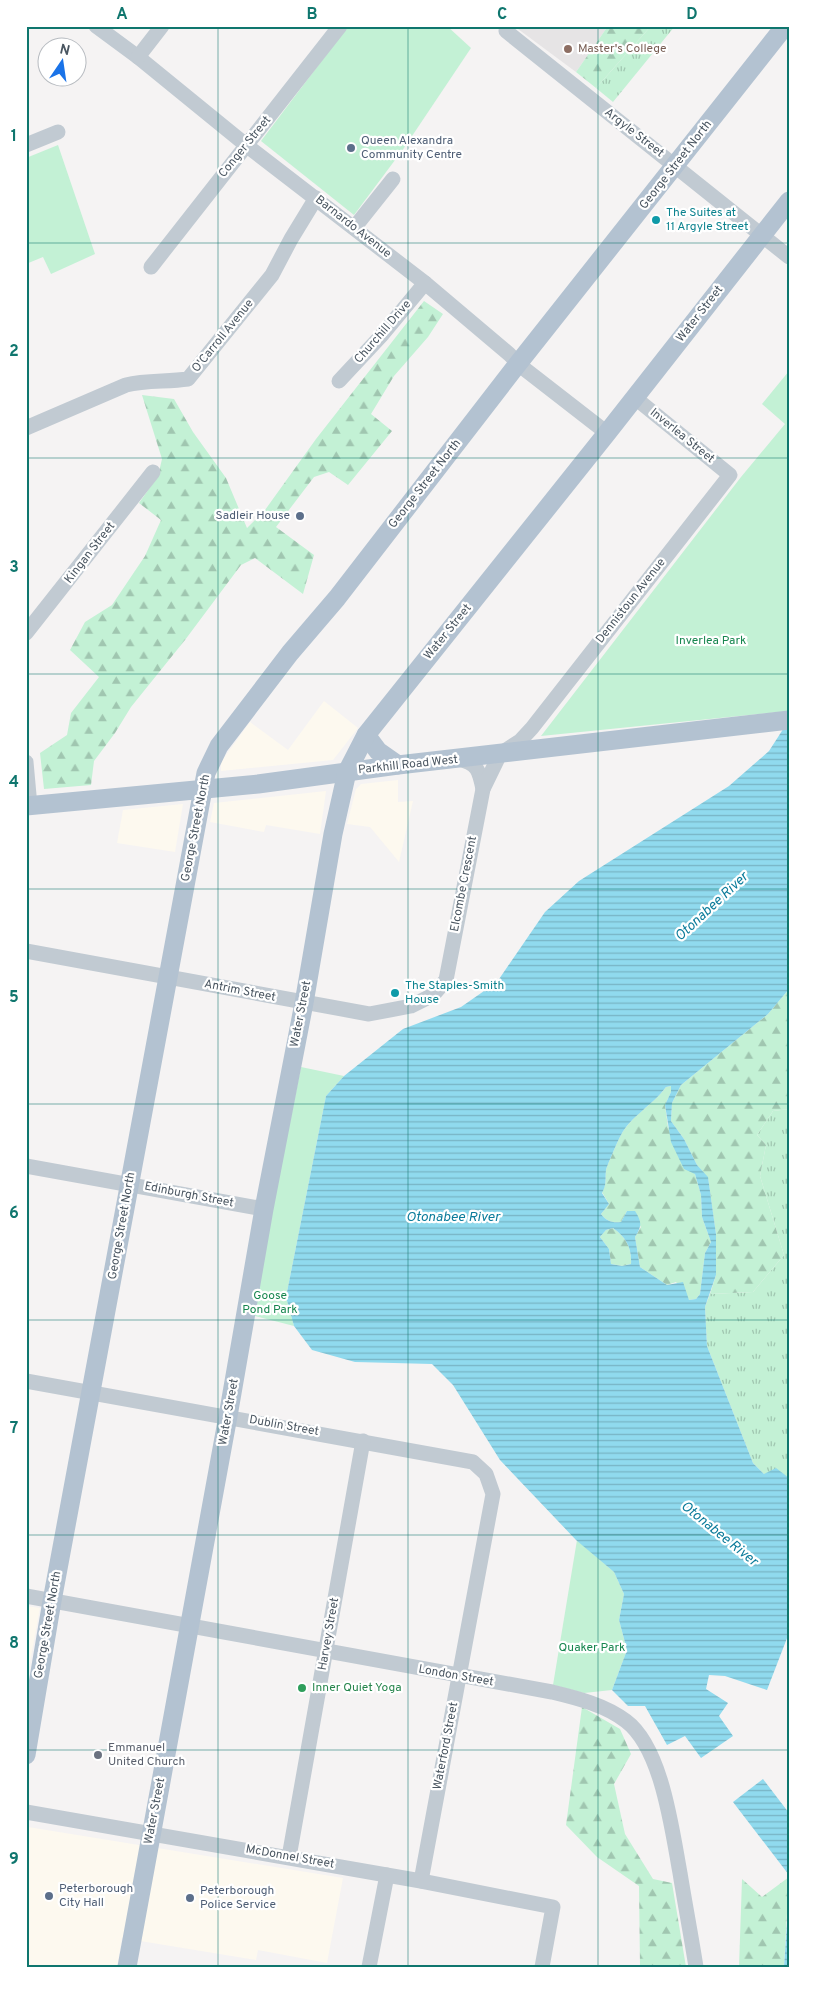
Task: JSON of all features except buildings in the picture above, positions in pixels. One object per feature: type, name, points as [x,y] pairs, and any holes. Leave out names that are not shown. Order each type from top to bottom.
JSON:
[{"type":"main road","name":"George Street North","points":[[26,1755],[52,1601],[206,773],[223,740],[290,652],[337,598],[518,364],[785,26]]},
{"type":"main road","name":"Water Street","points":[[127,1967],[264,1209],[304,1003],[333,834],[347,772],[366,735],[789,201]]},
{"type":"main road","name":"Parkhill Road West","points":[[28,806],[274,782],[398,765],[784,720]]},
{"type":"main road","points":[[366,735],[378,751],[398,765]]},
{"type":"street","name":"Barnardo Avenue","points":[[96,26],[138,57],[246,146],[425,283],[509,354],[518,364],[607,433]]},
{"type":"street","points":[[138,57],[162,26]]},
{"type":"street","name":"Conger Street","points":[[151,267],[340,26]]},
{"type":"street","name":"Argyle Street","points":[[507,26],[506,31],[789,257]]},
{"type":"street","points":[[26,145],[58,132]]},
{"type":"street","points":[[354,228],[393,180]]},
{"type":"street","name":"O'Carroll Avenue","points":[[26,428],[126,385],[141,381],[166,382],[188,379],[272,275],[316,198]]},
{"type":"street","name":"Churchill Drive","points":[[339,381],[381,336],[425,283]]},
{"type":"street","name":"Inverlea Street","points":[[634,397],[730,475]]},
{"type":"street","name":"Kingan Street","points":[[26,633],[153,472]]},
{"type":"street","name":"Dennistoun Avenue","points":[[500,754],[520,742],[532,728],[730,475]]},
{"type":"street","points":[[532,728],[546,749]]},
{"type":"street","name":"Elcombe Crescent","points":[[446,980],[483,789],[500,754]]},
{"type":"street","points":[[459,759],[472,762],[480,773],[483,789]]},
{"type":"street","points":[[26,762],[28,806]]},
{"type":"street","name":"Antrim Street","points":[[26,951],[369,1014],[410,1006],[433,995],[446,980]]},
{"type":"street","name":"Edinburgh Street","points":[[26,1166],[264,1209]]},
{"type":"street","name":"Dublin Street","points":[[26,1381],[228,1416],[473,1462],[486,1474],[493,1494]]},
{"type":"street","name":"Harvey Street","points":[[289,1858],[363,1441]]},
{"type":"street","name":"Waterford Street","points":[[421,1881],[493,1494]]},
{"type":"street","name":"London Street","points":[[26,1596],[583,1699],[627,1722],[646,1744],[666,1795],[696,1967]]},
{"type":"street","name":"McDonnel Street","points":[[26,1812],[421,1881],[553,1907],[542,1967]]},
{"type":"street","points":[[369,1967],[387,1875]]},
{"type":"shaded area","name":"Master's College","points":[[514,26],[608,26],[576,72]]},
{"type":"shaded area","points":[[324,701],[358,728],[333,760],[221,771],[221,762],[250,722],[288,750]]},
{"type":"shaded area","points":[[398,780],[398,802],[413,801],[399,862],[370,827],[347,824],[356,789],[361,784]]},
{"type":"shaded area","points":[[326,791],[320,834],[266,825],[264,832],[210,822],[214,803]]},
{"type":"shaded area","points":[[183,804],[175,852],[117,843],[123,810]]},
{"type":"shaded area","points":[[26,1606],[40,1608],[26,1684]]},
{"type":"shaded area","points":[[28,1827],[343,1878],[327,1963],[258,1950],[256,1960],[122,1938],[117,1967],[26,1967],[26,1837]]},
{"type":"green space","points":[[348,26],[447,26],[471,48],[404,148],[354,215],[261,141]]},
{"type":"green space","points":[[608,26],[651,26],[596,88],[576,72]]},
{"type":"green space","points":[[651,26],[675,26],[613,102],[596,88]]},
{"type":"green space","points":[[58,145],[95,254],[51,274],[43,257],[26,264],[26,158]]},
{"type":"green space","points":[[424,301],[443,314],[428,337],[394,376],[371,414],[392,431],[348,485],[329,472],[314,477],[276,527],[314,555],[303,594],[255,558],[241,565],[185,640],[131,707],[94,761],[91,785],[44,789],[40,753],[67,735],[71,713],[99,677],[70,650],[85,622],[112,605],[145,556],[161,520],[139,503],[158,476],[162,459],[142,395],[174,399],[193,432],[226,478],[247,528],[265,510],[316,439]]},
{"type":"green space","name":"Inverlea Park","points":[[789,371],[789,711],[541,736],[741,477],[785,424],[762,404]]},
{"type":"green space","points":[[789,989],[789,1109],[773,1111],[757,1135],[766,1145],[760,1176],[784,1255],[753,1292],[710,1294],[716,1275],[716,1234],[708,1178],[697,1165],[684,1139],[671,1121],[672,1103],[681,1085],[768,1014]]},
{"type":"green space","name":"Goose Pond Park","points":[[301,1067],[344,1076],[326,1096],[286,1297],[294,1326],[251,1315]]},
{"type":"green space","points":[[671,1086],[671,1092],[665,1105],[668,1127],[695,1174],[701,1195],[702,1217],[711,1242],[705,1253],[700,1294],[696,1299],[689,1300],[676,1282],[667,1285],[640,1267],[635,1237],[641,1227],[627,1211],[621,1222],[610,1221],[601,1214],[609,1204],[602,1192],[605,1184],[606,1170],[621,1135],[625,1128],[666,1087]]},
{"type":"green space","points":[[789,1109],[789,1478],[764,1474],[753,1463],[707,1346],[705,1307],[710,1294],[753,1292],[784,1255],[760,1176],[766,1145],[757,1135],[773,1111]]},
{"type":"green space","points":[[613,1228],[627,1243],[631,1264],[622,1266],[611,1264],[609,1249],[600,1237],[606,1230]]},
{"type":"green space","name":"Quaker Park","points":[[577,1540],[614,1572],[624,1594],[619,1620],[627,1650],[612,1690],[584,1693],[553,1685]]},
{"type":"green space","points":[[582,1707],[620,1729],[631,1754],[614,1784],[625,1834],[653,1879],[672,1883],[686,1967],[640,1967],[639,1886],[597,1857],[566,1825]]},
{"type":"green space","points":[[789,1877],[784,1967],[739,1967],[742,1879],[762,1897]]},
{"type":"water","name":"Otonabee River","points":[[789,720],[789,989],[768,1014],[681,1085],[672,1103],[671,1121],[684,1139],[697,1165],[708,1177],[716,1234],[716,1275],[705,1307],[707,1346],[753,1463],[764,1474],[776,1468],[789,1478],[789,1633],[767,1690],[725,1676],[709,1675],[706,1689],[728,1703],[719,1716],[733,1736],[701,1758],[685,1736],[667,1745],[645,1706],[628,1706],[612,1690],[627,1650],[619,1620],[624,1594],[614,1572],[576,1540],[500,1460],[453,1385],[432,1364],[355,1362],[312,1350],[294,1326],[286,1297],[326,1096],[344,1076],[403,1029],[461,1007],[497,982],[545,912],[579,881],[729,786],[769,751]],"holes":[[[671,1086],[671,1092],[665,1105],[671,1142],[684,1169],[695,1174],[701,1195],[702,1217],[711,1242],[705,1253],[700,1294],[696,1299],[689,1300],[683,1282],[667,1285],[640,1267],[635,1237],[640,1224],[635,1211],[627,1211],[621,1222],[610,1221],[601,1214],[609,1204],[602,1193],[606,1170],[621,1135],[630,1122],[666,1087]],[[613,1228],[627,1243],[631,1264],[622,1266],[611,1264],[609,1249],[600,1237],[606,1230]]]},
{"type":"water","points":[[763,1779],[789,1813],[789,1875],[733,1802]]},
{"type":"water","points":[[789,1893],[789,1967],[784,1967]]},
{"type":"place","name":"Master's College","points":[[568,49]]},
{"type":"place","name":"Queen Alexandra Community Centre","points":[[351,148]]},
{"type":"place","name":"The Suites at 11 Argyle Street","points":[[656,220]]},
{"type":"place","name":"Sadleir House","points":[[300,516]]},
{"type":"place","name":"The Staples-Smith House","points":[[395,993]]},
{"type":"place","name":"Inner Quiet Yoga","points":[[302,1688]]},
{"type":"place","name":"Emmanuel United Church","points":[[98,1755]]},
{"type":"place","name":"Peterborough City Hall","points":[[49,1896]]},
{"type":"place","name":"Peterborough Police Service","points":[[190,1898]]}]
